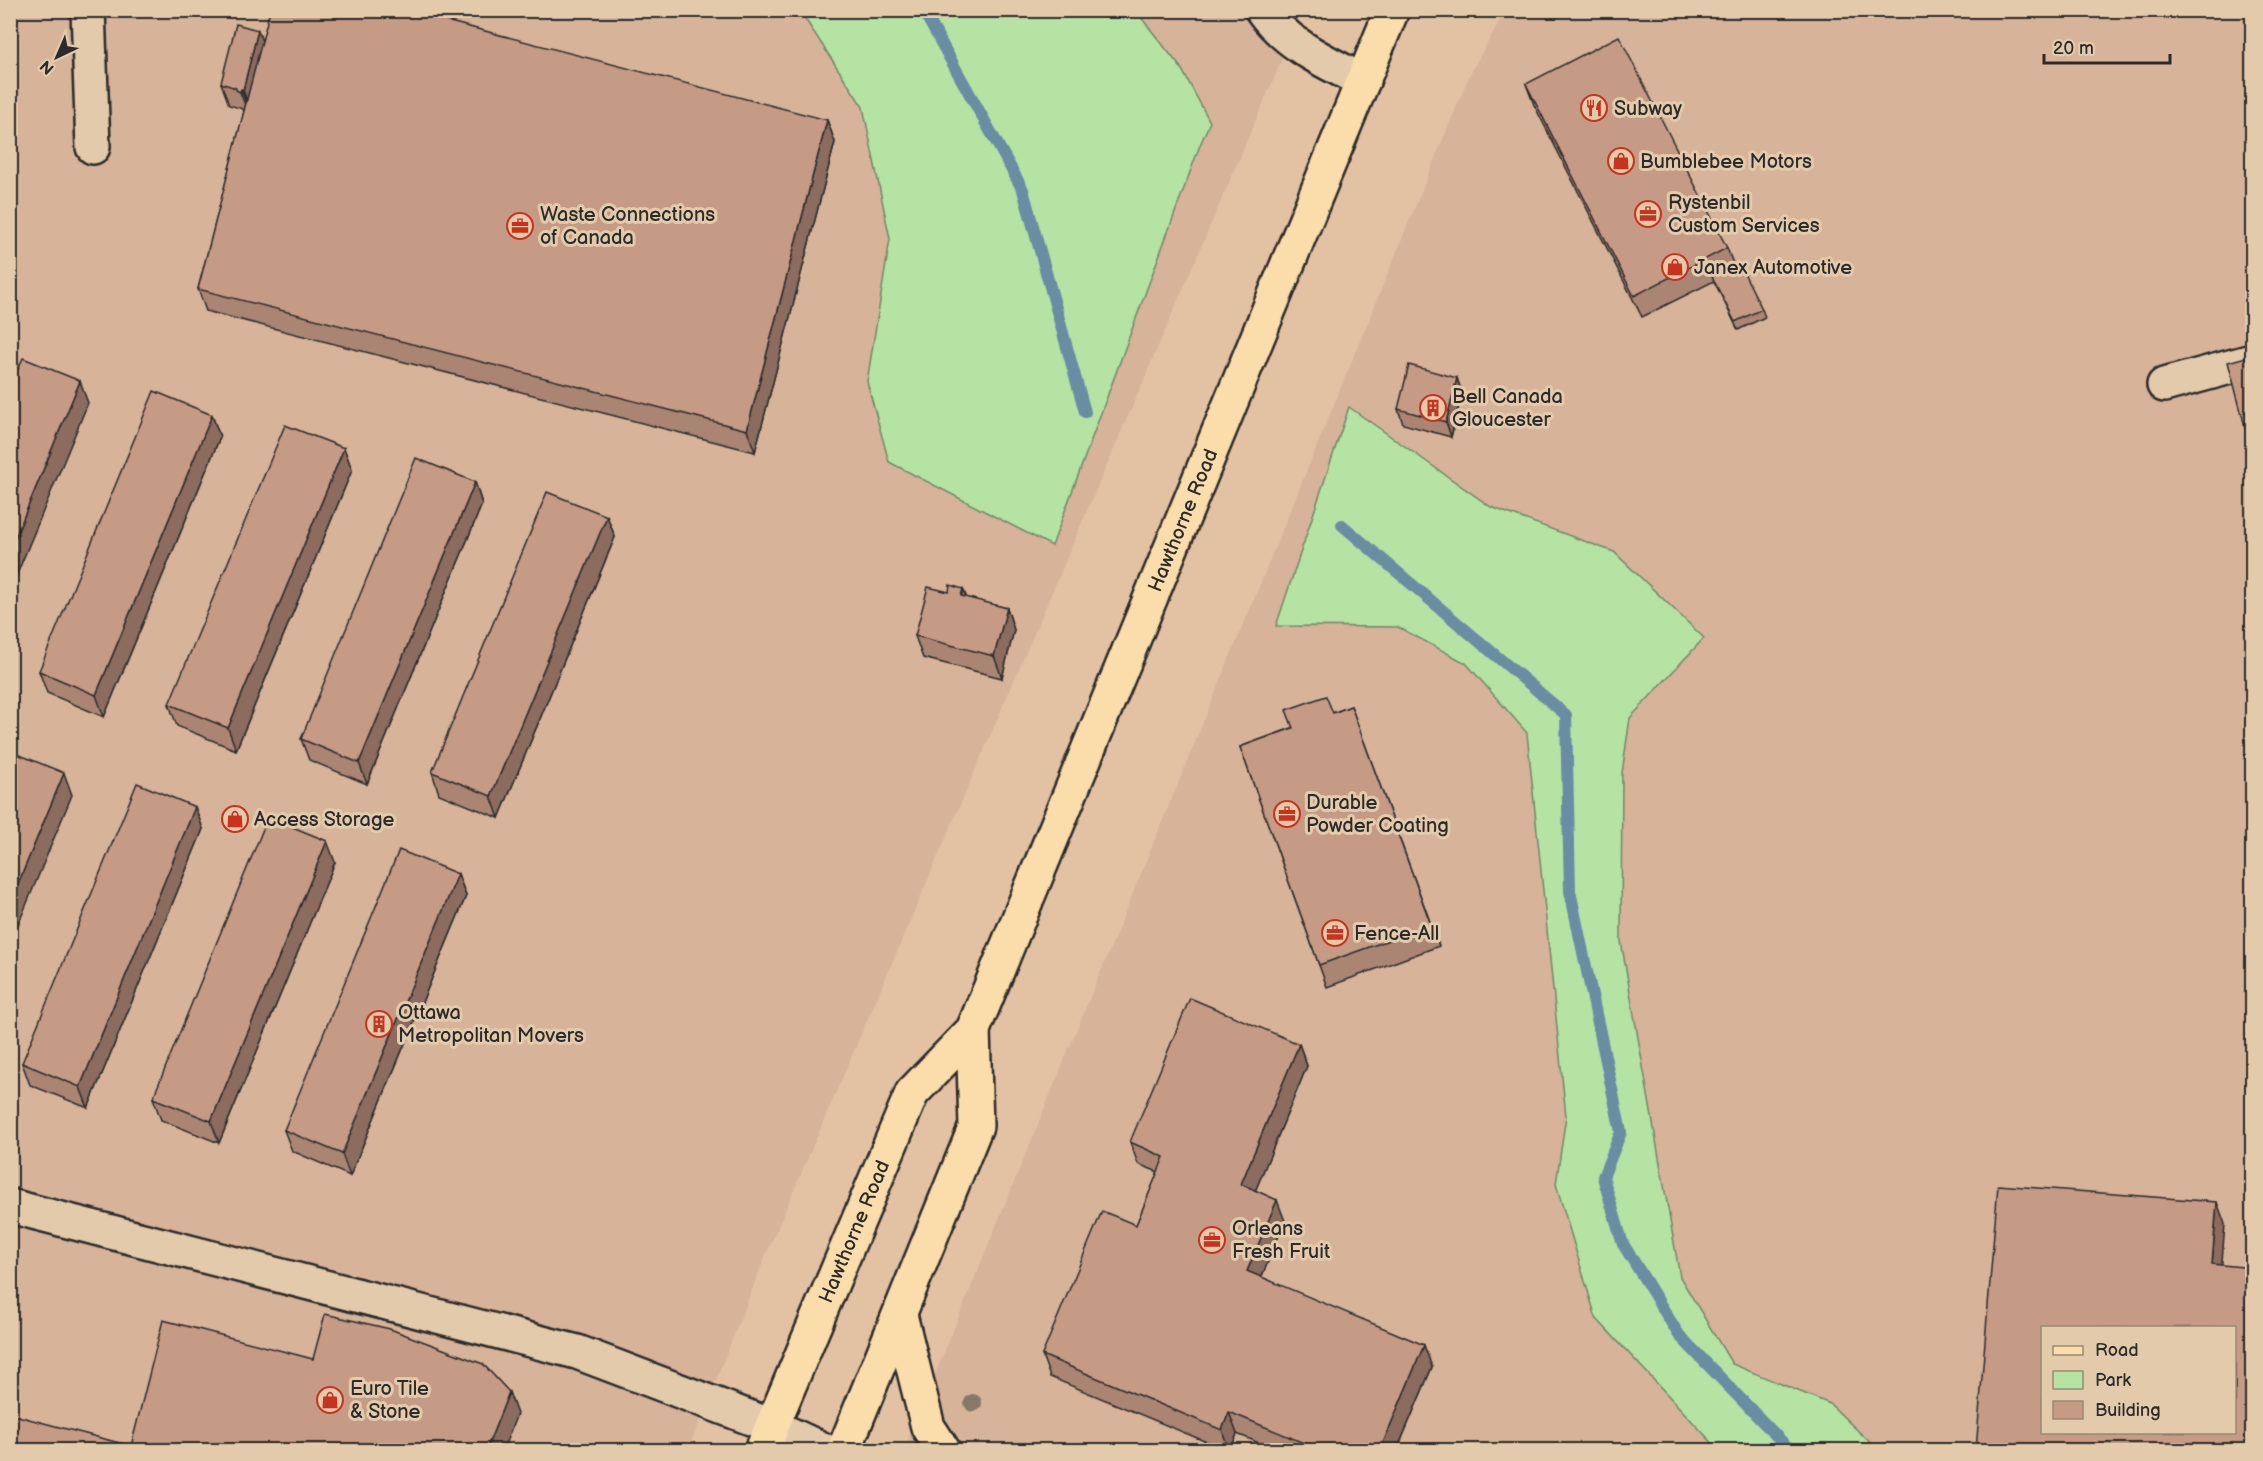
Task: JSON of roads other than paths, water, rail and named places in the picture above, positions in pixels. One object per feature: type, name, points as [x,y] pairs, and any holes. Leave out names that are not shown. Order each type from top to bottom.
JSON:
[{"type":"main road","name":"Hawthorne Road","points":[[767,1438],[912,1093],[973,1030],[1392,10]]},
{"type":"main road","name":"Hawthorne Road","points":[[844,1450],[976,1126],[973,1030]]},
{"type":"main road","points":[[900,1315],[928,1427],[943,1450]]},
{"type":"street","points":[[88,10],[93,147]]},
{"type":"street","points":[[1262,10],[1268,19],[1304,51],[1363,81]]},
{"type":"street","points":[[2164,385],[2253,361]]},
{"type":"street","points":[[10,1206],[577,1352],[767,1438],[824,1450]]},
{"type":"waterway","points":[[923,10],[1023,190],[1085,412]]},
{"type":"waterway","points":[[1342,525],[1566,715],[1570,891],[1621,1132],[1603,1177],[1623,1244],[1679,1335],[1790,1450]]},
{"type":"place","name":"Subway","points":[[1594,108]]},
{"type":"place","name":"Bumblebee Motors","points":[[1621,161]]},
{"type":"place","name":"Rystenbil Custom Services","points":[[1648,214]]},
{"type":"place","name":"Waste Connections of Canada","points":[[520,226]]},
{"type":"place","name":"Janex Automotive","points":[[1675,267]]},
{"type":"place","name":"Bell Canada Gloucester","points":[[1433,408]]},
{"type":"place","name":"Durable Powder Coating","points":[[1287,814]]},
{"type":"place","name":"Access Storage","points":[[235,819]]},
{"type":"place","name":"Fence-All","points":[[1335,933]]},
{"type":"place","name":"Ottawa Metropolitan Movers","points":[[379,1024]]},
{"type":"place","name":"Orleans Fresh Fruit","points":[[1212,1240]]},
{"type":"place","name":"Euro Tile & Stone","points":[[330,1400]]}]
